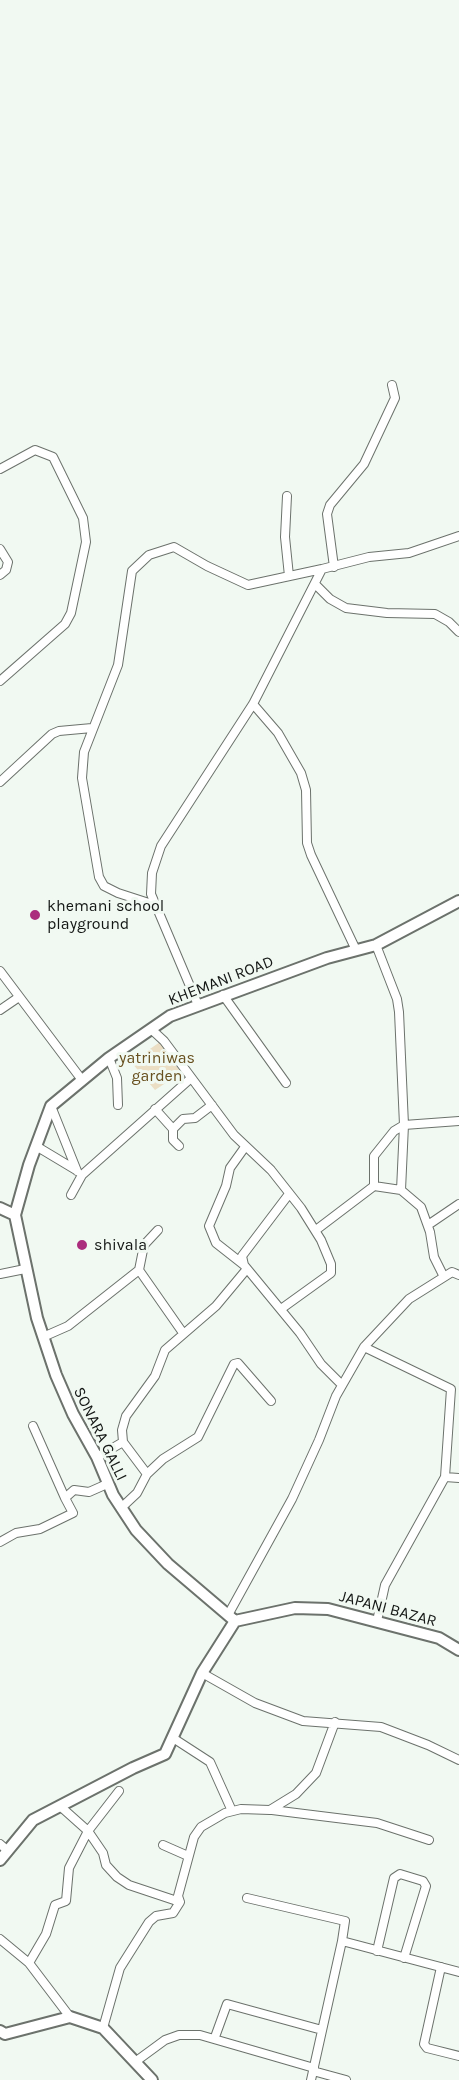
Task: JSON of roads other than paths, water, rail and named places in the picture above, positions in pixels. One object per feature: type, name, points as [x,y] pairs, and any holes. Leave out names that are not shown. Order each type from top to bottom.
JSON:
[{"type":"street","points":[[334,567],[327,514],[330,505],[364,464],[395,398],[392,385]]},
{"type":"street","points":[[0,469],[35,450],[53,457],[83,518],[86,542],[71,613],[64,624],[0,681]]},
{"type":"street","points":[[287,496],[285,537],[289,576]]},
{"type":"street","points":[[155,905],[104,886],[99,876],[82,778],[84,752],[118,665],[132,571],[148,555],[174,547],[207,566],[248,585],[334,567],[369,557],[409,553],[459,536]]},
{"type":"street","points":[[0,549],[8,562],[6,570],[0,575]]},
{"type":"street","points":[[198,1005],[151,894],[152,873],[161,846],[253,704],[322,569]]},
{"type":"street","points":[[315,584],[346,608],[387,613],[435,614],[449,622],[459,632]]},
{"type":"street","points":[[253,704],[278,733],[301,773],[306,790],[308,843],[311,855],[356,950]]},
{"type":"street","points":[[0,782],[52,734],[59,730],[92,728]]},
{"type":"street","name":"KHEMANI ROAD","points":[[15,1215],[51,1106],[109,1058],[170,1016],[223,995],[376,945],[459,901]]},
{"type":"street","points":[[376,945],[398,1005],[404,1125],[401,1190]]},
{"type":"street","points":[[0,971],[82,1080]]},
{"type":"street","points":[[223,995],[286,1083]]},
{"type":"street","points":[[0,1010],[20,997]]},
{"type":"street","points":[[151,1029],[170,1049],[190,1079],[245,1147],[271,1170],[316,1230],[331,1264],[331,1273],[281,1309]]},
{"type":"street","points":[[109,1058],[117,1078],[118,1105]]},
{"type":"street","points":[[71,1195],[80,1173],[190,1079]]},
{"type":"street","points":[[179,1146],[172,1136],[173,1129],[183,1119],[195,1118],[212,1105]]},
{"type":"street","points":[[51,1106],[80,1173]]},
{"type":"street","points":[[155,1109],[173,1129]]},
{"type":"street","points":[[374,1186],[374,1156],[386,1138],[404,1125],[459,1120]]},
{"type":"street","points":[[36,1146],[80,1173]]},
{"type":"street","points":[[245,1147],[230,1168],[226,1186],[208,1226],[216,1243],[245,1268],[281,1309],[321,1364],[342,1385]]},
{"type":"street","points":[[316,1230],[374,1186],[401,1190],[421,1207],[428,1225],[434,1257],[444,1277]]},
{"type":"street","points":[[245,1268],[242,1256],[289,1194]]},
{"type":"street","points":[[428,1225],[459,1204]]},
{"type":"street","points":[[0,1208],[15,1215]]},
{"type":"street","name":"SONARA GALLI","points":[[15,1215],[25,1269],[43,1337],[73,1414],[97,1456],[107,1484],[136,1530],[168,1564],[232,1618]]},
{"type":"street","points":[[43,1337],[68,1326],[139,1270],[144,1245],[158,1230]]},
{"type":"street","points":[[147,1474],[123,1442],[122,1430],[126,1416],[155,1376],[165,1350],[216,1306],[245,1268]]},
{"type":"street","points":[[0,1274],[25,1269]]},
{"type":"street","points":[[139,1270],[183,1333]]},
{"type":"street","points":[[0,1860],[4,1847],[33,1820],[165,1755],[202,1673],[291,1499],[342,1385],[364,1347],[409,1299],[452,1272],[459,1275]]},
{"type":"street","points":[[364,1347],[451,1389],[445,1477],[384,1585],[377,1621]]},
{"type":"street","points":[[121,1508],[137,1493],[147,1474],[163,1459],[198,1437],[234,1364],[238,1363],[271,1401]]},
{"type":"street","points":[[0,1542],[16,1533],[40,1529],[73,1513],[33,1426]]},
{"type":"street","points":[[97,1456],[123,1442]]},
{"type":"street","points":[[445,1477],[459,1478]]},
{"type":"street","points":[[65,1498],[74,1490],[89,1492],[107,1484]]},
{"type":"street","name":"JAPANI BAZAR","points":[[232,1618],[296,1608],[328,1609],[439,1638],[459,1650]]},
{"type":"street","points":[[202,1673],[265,1707],[303,1721],[381,1727],[428,1744],[459,1760]]},
{"type":"street","points":[[270,1810],[296,1794],[311,1780],[323,1758],[335,1722]]},
{"type":"street","points":[[173,1738],[210,1762],[232,1811]]},
{"type":"street","points":[[29,1963],[46,1934],[55,1905],[66,1901],[69,1868],[88,1831],[119,1791]]},
{"type":"street","points":[[60,1806],[88,1831],[103,1854],[106,1866],[117,1877],[129,1885],[180,1902]]},
{"type":"street","points":[[180,1902],[178,1896],[194,1837],[201,1827],[232,1811],[270,1810],[377,1823],[429,1840]]},
{"type":"street","points":[[163,1845],[188,1856]]},
{"type":"street","points":[[377,1950],[394,1878],[399,1874],[423,1881],[426,1886],[404,1958]]},
{"type":"street","points":[[247,1898],[345,1921],[311,2080]]},
{"type":"street","points":[[103,2028],[120,1968],[149,1922],[156,1916],[173,1913],[180,1902]]},
{"type":"street","points":[[0,1939],[29,1963],[70,2017]]},
{"type":"street","points":[[342,1941],[459,1972]]},
{"type":"street","points":[[441,1967],[424,2044],[427,2048],[459,2056]]},
{"type":"street","points":[[214,2037],[227,2004],[322,2030]]},
{"type":"street","points":[[0,2031],[5,2034],[70,2017],[103,2028],[152,2080]]},
{"type":"street","points":[[135,2062],[165,2040],[179,2034],[214,2037],[346,2080]]},
{"type":"place","name":"khemani school playground","points":[[35,915]]},
{"type":"place","name":"shivala","points":[[82,1245]]},
{"type":"park label","name":"yatriniwas garden","points":[[157,1067]]}]
